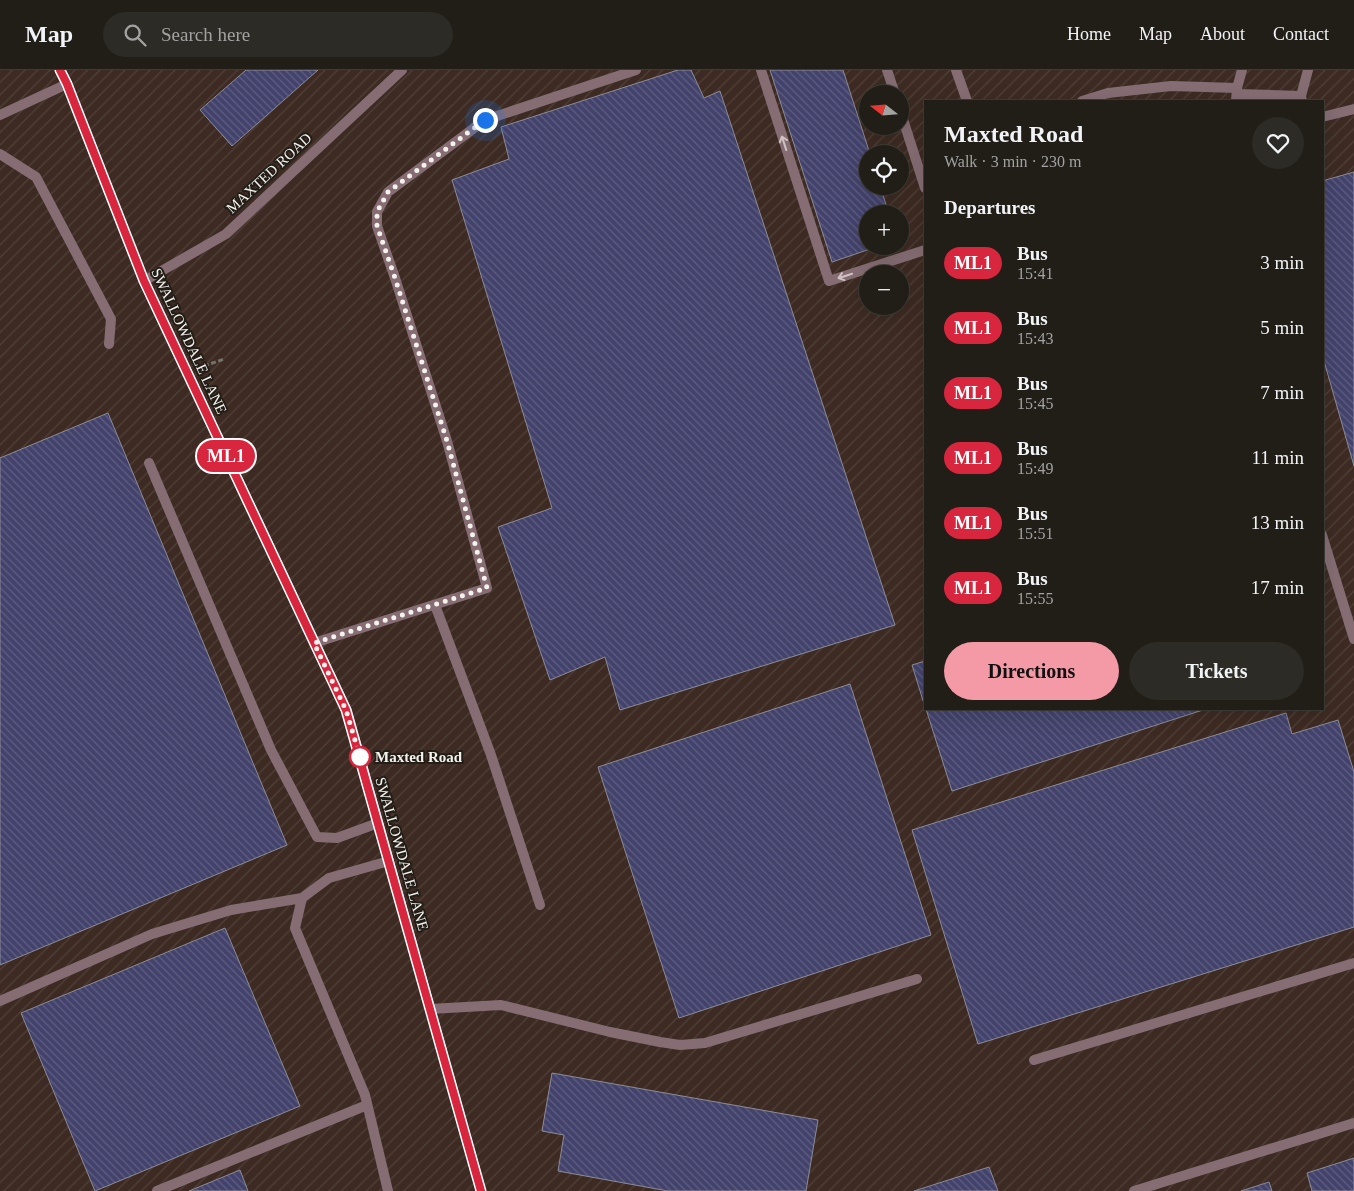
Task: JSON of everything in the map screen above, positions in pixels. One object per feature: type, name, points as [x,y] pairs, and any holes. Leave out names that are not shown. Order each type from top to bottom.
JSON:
[{"type":"street","name":"SWALLOWDALE LANE","points":[[60,70],[144,281],[346,710],[481,1191]]},
{"type":"street","name":"MAXTED ROAD","points":[[144,281],[226,234],[402,70]]},
{"type":"street","points":[[314,643],[487,588],[447,441],[377,226],[377,212],[388,192],[485,120],[636,70]]},
{"type":"street","points":[[761,70],[829,281],[924,250]]},
{"type":"street","points":[[887,70],[892,85]]},
{"type":"street","points":[[956,70],[967,100]]},
{"type":"street","points":[[1237,94],[1242,70]]},
{"type":"street","points":[[1085,100],[1108,93],[1171,86],[1302,99],[1308,70]]},
{"type":"street","points":[[0,115],[67,84]]},
{"type":"street","points":[[1324,116],[1354,109]]},
{"type":"street","points":[[908,135],[924,185]]},
{"type":"street","points":[[0,154],[36,177],[111,319],[109,344]]},
{"type":"street","points":[[149,463],[271,750],[317,837],[337,838],[378,823]]},
{"type":"street","points":[[1324,542],[1354,639]]},
{"type":"street","points":[[435,605],[491,755],[540,905]]},
{"type":"street","points":[[0,1001],[152,934],[231,910],[302,898],[329,878],[389,861]]},
{"type":"street","points":[[302,898],[295,928],[361,1086],[388,1191]]},
{"type":"street","points":[[1034,1060],[1354,963]]},
{"type":"street","points":[[430,1009],[501,1004],[610,1032],[660,1042],[680,1045],[706,1044],[917,979]]},
{"type":"street","points":[[157,1191],[367,1105]]},
{"type":"street","points":[[1134,1191],[1354,1123]]},
{"type":"shaded area","points":[[0,70],[1354,70],[1354,1191],[0,1191]]},
{"type":"building","points":[[246,70],[318,70],[232,146],[200,110]]},
{"type":"building","points":[[678,70],[691,70],[704,98],[720,91],[895,625],[620,710],[605,657],[550,680],[498,527],[552,508],[452,180],[509,159],[501,127]]},
{"type":"building","points":[[770,70],[843,70],[859,120],[859,135],[864,135],[867,145],[859,145],[859,195],[883,195],[886,205],[859,205],[859,253],[832,262]]},
{"type":"building","points":[[1354,172],[1354,466],[1324,361],[1324,180]]},
{"type":"building","points":[[108,413],[287,845],[0,965],[0,458]]},
{"type":"building","points":[[924,661],[924,704],[912,665]]},
{"type":"building","points":[[850,684],[931,935],[679,1018],[598,767]]},
{"type":"building","points":[[926,710],[1203,710],[952,791]]},
{"type":"building","points":[[1286,713],[1292,734],[1338,720],[1354,772],[1354,927],[978,1044],[912,830]]},
{"type":"building","points":[[225,928],[300,1106],[95,1191],[21,1013]]},
{"type":"building","points":[[552,1073],[818,1120],[806,1191],[668,1191],[558,1171],[564,1135],[542,1131]]},
{"type":"building","points":[[1354,1158],[1354,1191],[1312,1191],[1307,1173]]},
{"type":"building","points":[[989,1167],[998,1191],[914,1191]]},
{"type":"building","points":[[240,1170],[248,1191],[189,1191]]},
{"type":"building","points":[[1269,1182],[1272,1191],[1241,1191]]},
{"type":"bus line","name":"ML1","points":[[60,70],[144,281],[346,710],[481,1191]]},
{"type":"place","name":"Maxted Road","points":[[360,757]]},
{"type":"route","points":[[360,757],[346,710],[314,643],[487,588],[447,441],[377,226],[377,212],[388,192],[485,120]]}]
